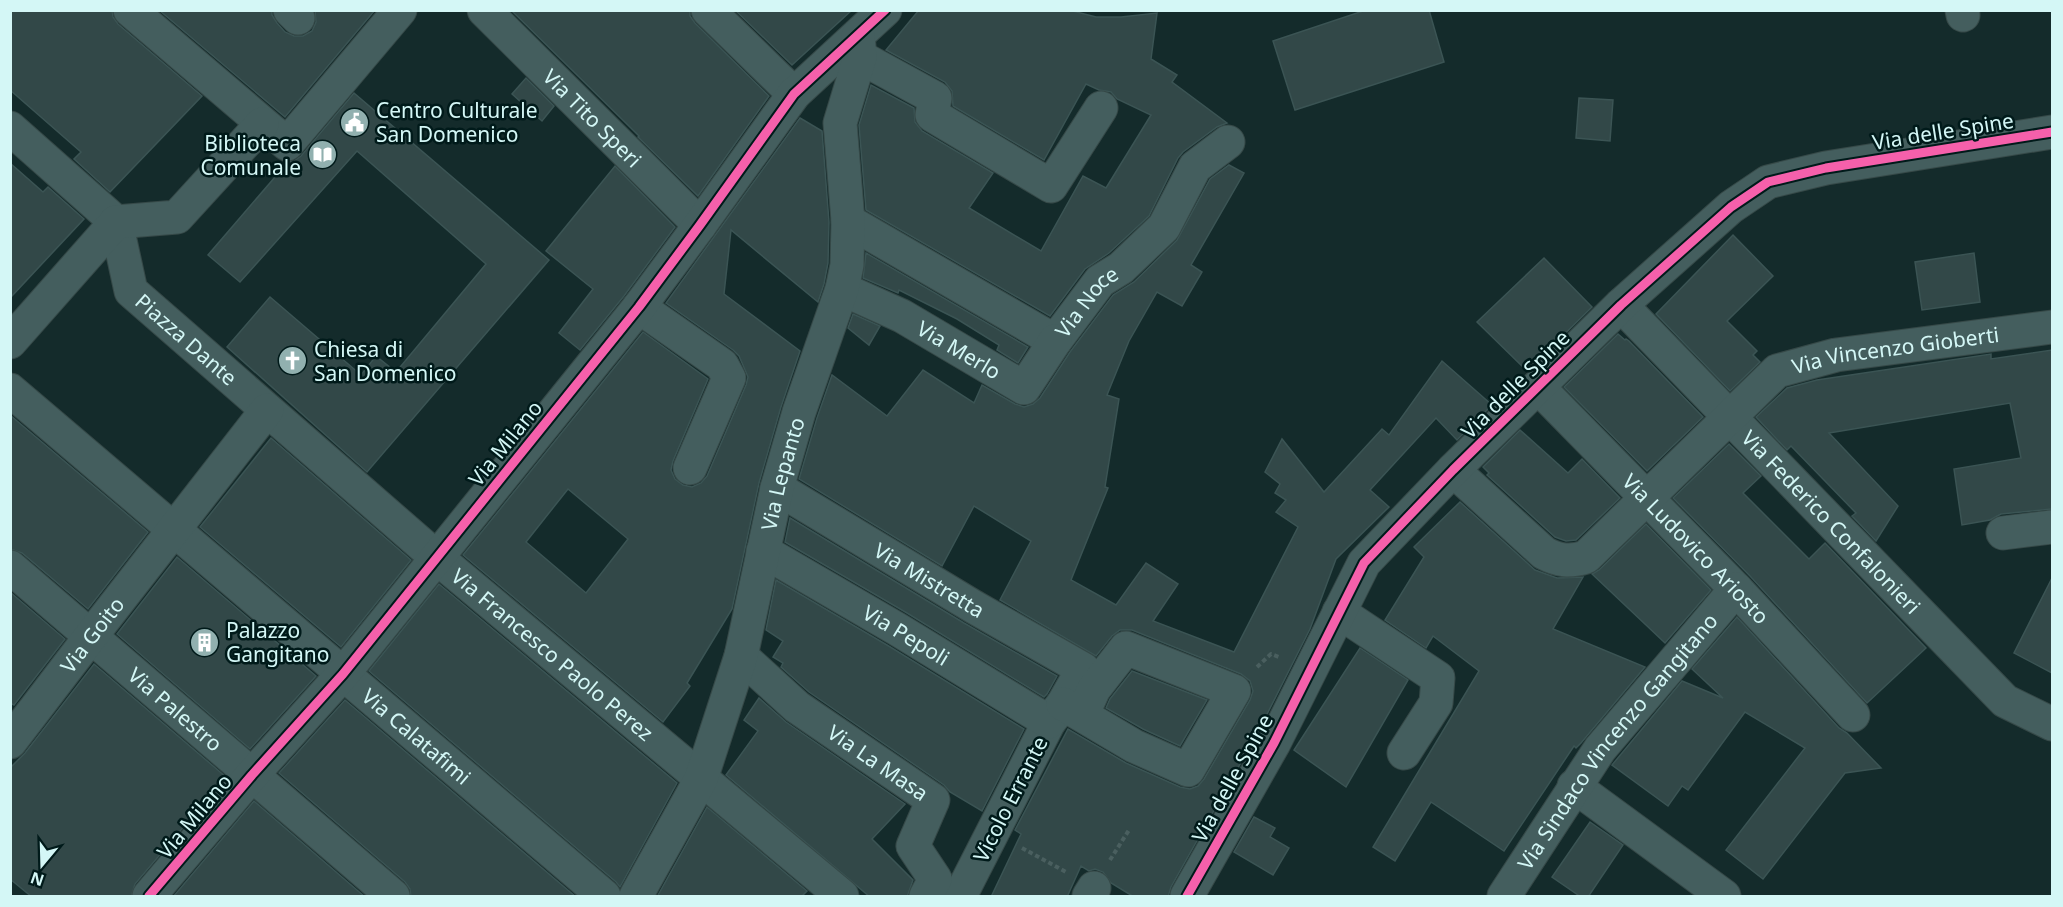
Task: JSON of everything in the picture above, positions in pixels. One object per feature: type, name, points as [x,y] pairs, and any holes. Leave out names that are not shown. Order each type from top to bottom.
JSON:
[{"type":"street","points":[[130,10],[274,134]]},
{"type":"street","points":[[10,342],[116,222],[177,217],[274,134],[400,10]]},
{"type":"street","name":"Via Tito Speri","points":[[484,10],[700,225]]},
{"type":"street","points":[[708,10],[794,94]]},
{"type":"street","name":"Via Milano","points":[[149,897],[252,775],[343,674],[639,307],[794,94],[859,47],[885,10]]},
{"type":"street","points":[[859,47],[934,98],[932,115],[1051,186],[1101,108]]},
{"type":"street","name":"Via Lepanto","points":[[636,897],[701,779],[741,656],[777,488],[799,412],[842,289],[847,265],[848,220],[840,123],[859,47]]},
{"type":"street","points":[[10,128],[116,222]]},
{"type":"street","name":"Via delle Spine","points":[[1187,897],[1274,743],[1364,563],[1454,470],[1621,305],[1731,207],[1768,182],[1826,168],[2052,132]]},
{"type":"street","name":"Via Noce","points":[[848,220],[1055,341],[1100,281],[1121,268],[1164,227],[1195,167],[1228,142]]},
{"type":"street","name":"Piazza Dante","points":[[116,222],[131,291],[267,410]]},
{"type":"street","name":"Via Merlo","points":[[842,289],[902,316],[1024,388],[1055,341]]},
{"type":"street","name":"Via Federico Confalonieri","points":[[1621,305],[2005,701],[2052,724]]},
{"type":"street","points":[[639,307],[722,365],[729,378],[690,468]]},
{"type":"street","name":"Via Vincenzo Gioberti","points":[[1454,470],[1544,553],[1564,561],[1576,560],[1586,557],[1777,371],[1836,355],[2052,327]]},
{"type":"street","name":"Via Ludovico Ariosto","points":[[1538,387],[1736,589],[1853,715]]},
{"type":"street","name":"Via Calatafimi","points":[[10,390],[604,897]]},
{"type":"street","name":"Via Goito","points":[[12,737],[267,410]]},
{"type":"street","name":"Via Francesco Paolo Perez","points":[[267,410],[436,557],[842,897]]},
{"type":"street","name":"Via Mistretta","points":[[777,488],[974,607],[1083,669]]},
{"type":"street","points":[[2002,533],[2052,527]]},
{"type":"street","name":"Via Pepoli","points":[[763,551],[897,629],[1065,714]]},
{"type":"street","name":"Via Palestro","points":[[10,567],[393,897]]},
{"type":"street","name":"Via Sindaco Vincenzo Gangitano","points":[[1504,897],[1600,749],[1736,589]]},
{"type":"street","points":[[1339,612],[1438,678],[1436,703],[1404,753]]},
{"type":"street","name":"Vicolo Errante","points":[[1065,714],[1095,689],[1126,648],[1234,691]]},
{"type":"street","name":"Via La Masa","points":[[741,656],[796,707],[933,800],[913,846],[934,879],[926,897]]},
{"type":"street","name":"Vicolo Errante","points":[[960,897],[994,832],[1065,714],[1083,669]]},
{"type":"street","points":[[1065,714],[1188,770],[1234,691]]},
{"type":"street","points":[[1574,786],[1724,897]]},
{"type":"path","points":[[1234,691],[1271,654],[1311,670]]},
{"type":"path","points":[[994,832],[1091,892]]},
{"type":"building","points":[[10,10],[112,10],[113,17],[118,24],[202,96],[110,192],[74,159],[81,152],[10,90]]},
{"type":"building","points":[[159,10],[272,10],[272,15],[285,32],[294,36],[303,36],[312,31],[316,22],[315,10],[375,10],[285,117]]},
{"type":"building","points":[[511,10],[690,10],[690,16],[695,23],[769,96],[698,196]]},
{"type":"building","points":[[735,10],[852,10],[792,65]]},
{"type":"building","points":[[919,10],[1069,10],[1096,17],[1157,13],[1151,59],[1177,75],[1172,82],[1227,123],[1217,127],[1183,152],[1149,216],[1109,253],[1085,269],[1050,316],[866,210],[859,125],[871,85],[914,108],[915,122],[922,131],[993,173],[969,208],[1041,251],[1083,176],[1106,188],[1151,115],[1117,99],[1111,92],[1086,84],[1044,160],[953,106],[952,91],[945,82],[886,50]]},
{"type":"building","points":[[1366,10],[1429,10],[1444,62],[1295,110],[1273,41]]},
{"type":"building","points":[[526,78],[554,106],[542,121],[512,94]]},
{"type":"building","points":[[354,93],[549,260],[367,472],[227,347],[270,297],[361,375],[376,356],[396,372],[486,264],[357,151],[240,282],[208,255],[288,162],[301,156]]},
{"type":"building","points":[[1579,98],[1613,100],[1610,141],[1576,138]]},
{"type":"building","points":[[800,118],[822,131],[829,222],[828,263],[818,302],[731,230],[724,294],[800,351],[759,483],[732,609],[687,683],[690,686],[663,722],[463,555],[643,332],[708,379],[671,470],[675,479],[683,485],[692,487],[701,483],[707,476],[748,377],[739,356],[733,350],[666,303]],"holes":[[[568,489],[628,539],[586,593],[526,542]]]},
{"type":"building","points":[[10,163],[43,192],[48,187],[84,219],[10,298]]},
{"type":"building","points":[[1229,165],[1244,173],[1191,265],[1202,272],[1182,306],[1157,292],[1129,341],[1107,395],[1119,399],[1105,487],[1108,488],[1071,580],[1116,605],[1146,563],[1178,584],[1153,621],[1234,652],[1298,527],[1276,512],[1286,500],[1275,493],[1280,484],[1265,472],[1282,439],[1324,492],[1382,429],[1389,435],[1442,361],[1492,405],[1457,440],[1436,418],[1370,490],[1389,507],[1336,559],[1310,629],[1257,734],[1171,887],[1168,897],[1134,897],[1111,883],[1103,872],[1095,869],[1089,871],[1081,866],[1067,897],[991,897],[1021,834],[1015,830],[1068,729],[1126,763],[1180,787],[1190,789],[1198,786],[1204,779],[1250,700],[1253,691],[1250,681],[1241,674],[1132,630],[1120,630],[1112,636],[1096,656],[1000,600],[1031,541],[974,506],[942,566],[799,479],[817,418],[832,375],[887,416],[923,370],[974,403],[982,385],[1015,404],[1024,407],[1033,404],[1040,398],[1070,352],[1113,295],[1134,282],[1177,240],[1210,179]]},
{"type":"building","points":[[615,166],[675,227],[624,296],[580,350],[559,333],[593,289],[546,251]]},
{"type":"building","points":[[1733,235],[1773,276],[1727,321],[1757,351],[1753,355],[1760,362],[1730,391],[1656,314]]},
{"type":"building","points":[[866,253],[1028,347],[1018,363],[997,350],[999,345],[957,319],[899,290],[898,293],[863,278]]},
{"type":"building","points":[[1974,253],[1980,302],[1922,310],[1915,262]]},
{"type":"building","points":[[1544,258],[1592,307],[1527,371],[1477,322]]},
{"type":"building","points":[[853,314],[880,326],[869,345],[848,328]]},
{"type":"building","points":[[1618,334],[1629,341],[1703,417],[1647,471],[1564,387]]},
{"type":"building","points":[[2052,350],[2052,509],[2001,514],[1990,520],[1962,525],[1954,469],[2021,458],[2010,403],[1829,433],[1898,506],[1876,541],[1852,516],[1856,513],[1791,446],[1787,450],[1756,417],[1787,388],[1817,380],[1991,354],[1991,359]]},
{"type":"building","points":[[10,415],[148,532],[88,609],[22,553],[10,549]]},
{"type":"building","points":[[1520,430],[1568,473],[1582,459],[1620,498],[1576,540],[1566,541],[1555,537],[1487,475],[1489,473],[1483,467]]},
{"type":"building","points":[[271,438],[411,560],[341,647],[200,527]]},
{"type":"building","points":[[1729,444],[1761,476],[1743,493],[1809,559],[1825,543],[1926,648],[1867,703],[1750,576],[1673,498]]},
{"type":"building","points":[[1460,502],[1535,570],[1557,578],[1583,577],[1553,629],[1645,667],[1581,743],[1576,748],[1574,746],[1504,851],[1431,802],[1395,861],[1373,847],[1479,671],[1433,636],[1426,648],[1385,620],[1424,557],[1414,547]]},
{"type":"building","points":[[790,518],[1057,676],[1047,694],[1044,697],[785,542]]},
{"type":"building","points":[[1646,524],[1711,590],[1665,643],[1592,574],[1599,570]]},
{"type":"building","name":"Palazzo Gangitano","points":[[177,557],[316,676],[250,749],[117,634]]},
{"type":"building","points":[[2052,578],[2052,673],[2014,653]]},
{"type":"building","points":[[776,580],[1024,729],[982,811],[950,792],[944,785],[809,692],[781,667],[783,663],[773,657],[783,641],[766,630]]},
{"type":"building","points":[[439,584],[677,783],[620,887],[369,671]]},
{"type":"building","points":[[10,592],[65,639],[14,705],[10,703]]},
{"type":"building","points":[[1737,617],[1839,728],[1847,733],[1881,768],[1845,773],[1763,879],[1726,850],[1805,748],[1745,712],[1688,790],[1682,786],[1668,806],[1612,765],[1682,681],[1723,698],[1692,669]]},
{"type":"building","points":[[1360,648],[1408,680],[1346,787],[1294,750]]},
{"type":"building","points":[[94,664],[226,777],[135,884],[131,897],[32,897],[10,879],[10,768],[25,753]]},
{"type":"building","points":[[1132,671],[1207,700],[1180,746],[1106,708],[1110,699]]},
{"type":"building","points":[[759,698],[786,722],[905,804],[872,839],[913,880],[907,897],[870,897],[726,775],[758,731],[744,720]]},
{"type":"building","points":[[345,700],[576,897],[411,897],[410,889],[405,882],[279,773]]},
{"type":"building","points":[[254,801],[365,897],[173,897]]},
{"type":"building","points":[[707,807],[807,891],[801,897],[657,897]]},
{"type":"building","points":[[1254,817],[1275,828],[1270,837],[1289,848],[1273,875],[1234,852]]},
{"type":"building","points":[[1590,822],[1623,845],[1588,897],[1581,897],[1552,877]]},
{"type":"cycle path","points":[[149,896],[252,775],[343,674],[639,307],[794,94],[885,10]]},
{"type":"cycle path","points":[[1187,896],[1274,743],[1364,563],[1453,470],[1621,305],[1731,207],[1768,182],[1826,168],[2052,132]]},
{"type":"place","name":"Centro Culturale San Domenico","points":[[355,122]]},
{"type":"place","name":"Biblioteca Comunale","points":[[322,155]]},
{"type":"place","name":"Chiesa di San Domenico","points":[[293,361]]},
{"type":"place","name":"Palazzo Gangitano","points":[[205,642]]}]
